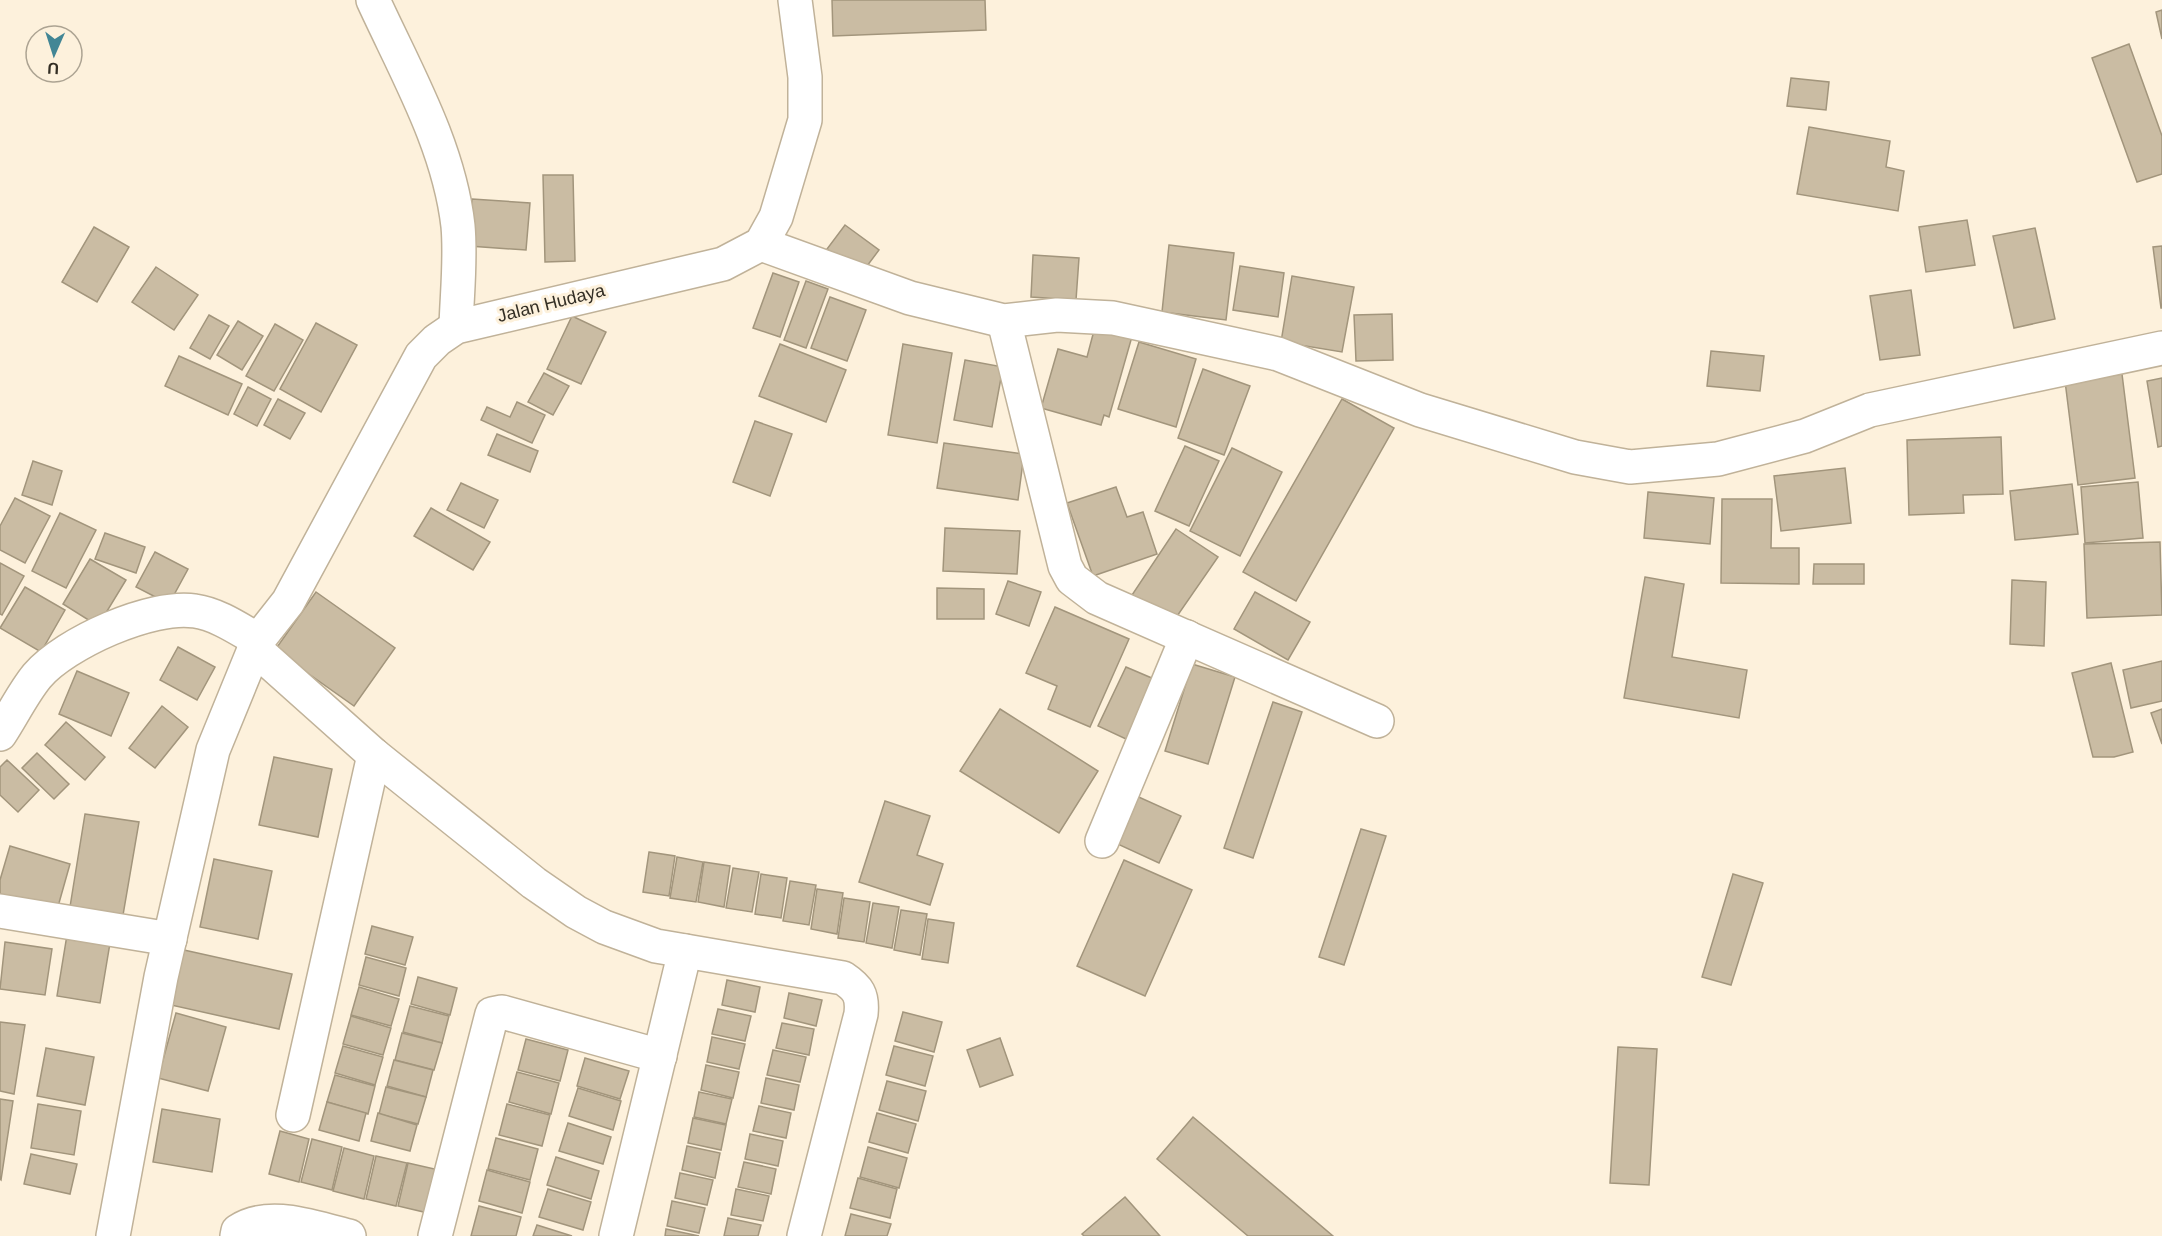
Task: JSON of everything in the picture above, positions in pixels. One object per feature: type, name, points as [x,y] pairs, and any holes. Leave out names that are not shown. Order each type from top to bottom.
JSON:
[{"type":"street","points":[[373,0],[438,143],[453,198],[458,239],[456,327]]},
{"type":"street","points":[[795,0],[806,77],[805,120],[776,217],[761,244],[910,298],[1004,321],[1057,315],[1113,318],[1278,354],[1420,410],[1575,457],[1630,467],[1718,459],[1805,436],[1870,410],[2162,348]]},
{"type":"street","name":"Jalan Hudaya","points":[[113,1236],[170,939],[213,750],[256,644],[288,602],[421,356],[437,340],[456,327],[723,264],[761,244]]},
{"type":"street","points":[[1004,321],[1065,566],[1072,579],[1097,598],[1377,721]]},
{"type":"street","points":[[0,734],[38,676],[93,636],[157,614],[195,611],[228,623],[256,644],[374,755],[534,884],[576,912],[604,927],[656,946],[843,978],[858,988],[862,1002],[861,1014],[804,1236]]},
{"type":"street","points":[[1102,842],[1187,637]]},
{"type":"street","points":[[293,1115],[374,755]]},
{"type":"street","points":[[0,911],[170,939]]},
{"type":"street","points":[[616,1236],[685,951]]},
{"type":"street","points":[[435,1236],[492,1014],[502,1012],[660,1056]]},
{"type":"street","points":[[237,1236],[238,1231],[252,1222],[266,1222],[294,1223],[349,1236]]},
{"type":"building","points":[[832,0],[985,0],[986,30],[833,36]]},
{"type":"building","points":[[2162,10],[2162,39],[2156,12]]},
{"type":"building","points":[[2129,44],[2162,136],[2162,174],[2137,182],[2092,58]]},
{"type":"building","points":[[1791,78],[1829,82],[1826,110],[1787,106]]},
{"type":"building","points":[[1809,127],[1890,141],[1886,167],[1904,171],[1898,211],[1797,194]]},
{"type":"building","points":[[543,175],[573,175],[575,261],[545,262]]},
{"type":"building","points":[[472,199],[530,203],[526,250],[469,246]]},
{"type":"building","points":[[1967,220],[1975,265],[1926,272],[1919,227]]},
{"type":"building","points":[[845,225],[879,250],[861,274],[827,249]]},
{"type":"building","points":[[94,227],[129,247],[97,302],[62,282]]},
{"type":"building","points":[[2035,228],[2055,319],[2014,328],[1993,236]]},
{"type":"building","points":[[1169,245],[1234,253],[1226,320],[1162,312]]},
{"type":"building","points":[[2162,246],[2162,308],[2161,308],[2153,247]]},
{"type":"building","points":[[1033,255],[1079,258],[1076,300],[1031,297]]},
{"type":"building","points":[[1240,266],[1284,273],[1278,317],[1233,310]]},
{"type":"building","points":[[156,267],[198,295],[174,330],[132,302]]},
{"type":"building","points":[[773,273],[799,282],[780,337],[753,328]]},
{"type":"building","points":[[1292,276],[1354,287],[1342,352],[1281,342]]},
{"type":"building","points":[[806,281],[828,289],[806,348],[784,340]]},
{"type":"building","points":[[1911,290],[1920,355],[1880,360],[1870,296]]},
{"type":"building","points":[[830,297],[866,310],[847,361],[811,348]]},
{"type":"building","points":[[1392,314],[1393,360],[1356,361],[1354,315]]},
{"type":"building","points":[[209,315],[229,326],[210,359],[190,348]]},
{"type":"building","points":[[572,316],[606,332],[581,384],[547,369]]},
{"type":"building","points":[[238,321],[263,336],[242,370],[217,355]]},
{"type":"building","points":[[316,323],[357,345],[321,412],[280,389]]},
{"type":"building","points":[[1096,323],[1133,333],[1109,417],[1104,415],[1101,425],[1041,408],[1058,349],[1087,357]]},
{"type":"building","points":[[275,324],[303,340],[274,391],[246,376]]},
{"type":"building","points":[[1139,342],[1196,359],[1176,427],[1118,409]]},
{"type":"building","points":[[780,344],[846,370],[826,422],[759,396]]},
{"type":"building","points":[[903,344],[952,353],[937,443],[888,435]]},
{"type":"building","points":[[1711,351],[1764,356],[1760,391],[1707,386]]},
{"type":"building","points":[[179,356],[242,384],[228,415],[165,386]]},
{"type":"building","points":[[965,360],[1003,367],[992,427],[954,420]]},
{"type":"building","points":[[1203,369],[1250,386],[1224,455],[1178,438]]},
{"type":"building","points":[[544,373],[569,386],[553,415],[528,402]]},
{"type":"building","points":[[2122,374],[2135,478],[2078,485],[2065,381]]},
{"type":"building","points":[[2162,378],[2162,446],[2158,447],[2147,381]]},
{"type":"building","points":[[248,387],[271,399],[257,426],[234,414]]},
{"type":"building","points":[[278,399],[305,413],[290,439],[264,425]]},
{"type":"building","points":[[1342,399],[1394,428],[1296,601],[1243,572]]},
{"type":"building","points":[[517,402],[545,415],[532,443],[481,420],[487,407],[510,417]]},
{"type":"building","points":[[755,421],[792,434],[770,496],[733,482]]},
{"type":"building","points":[[497,434],[538,451],[530,472],[488,455]]},
{"type":"building","points":[[2001,437],[2003,494],[1963,495],[1964,513],[1909,515],[1907,440]]},
{"type":"building","points":[[944,443],[1024,454],[1018,500],[937,488]]},
{"type":"building","points":[[1185,446],[1219,461],[1189,526],[1155,511]]},
{"type":"building","points":[[1232,448],[1282,472],[1240,556],[1190,531]]},
{"type":"building","points":[[33,461],[62,471],[52,505],[22,495]]},
{"type":"building","points":[[1845,468],[1851,523],[1781,531],[1774,476]]},
{"type":"building","points":[[2138,482],[2143,538],[2085,543],[2081,487]]},
{"type":"building","points":[[461,483],[498,500],[484,528],[447,510]]},
{"type":"building","points":[[2072,484],[2078,534],[2015,540],[2010,491]]},
{"type":"building","points":[[1116,487],[1127,517],[1143,512],[1157,554],[1093,576],[1067,503]]},
{"type":"building","points":[[1648,492],[1714,498],[1710,544],[1644,538]]},
{"type":"building","points":[[15,498],[50,516],[25,563],[0,550],[0,526]]},
{"type":"building","points":[[1722,499],[1772,499],[1771,548],[1799,548],[1799,584],[1721,583]]},
{"type":"building","points":[[431,508],[490,542],[473,570],[414,536]]},
{"type":"building","points":[[60,513],[96,530],[66,588],[32,571]]},
{"type":"building","points":[[945,528],[1020,531],[1017,574],[943,571]]},
{"type":"building","points":[[1176,529],[1218,557],[1173,622],[1132,595]]},
{"type":"building","points":[[105,533],[145,547],[136,573],[95,559]]},
{"type":"building","points":[[2160,542],[2162,615],[2087,618],[2084,544]]},
{"type":"building","points":[[155,552],[188,569],[169,604],[136,587]]},
{"type":"building","points":[[90,559],[126,580],[98,626],[63,604]]},
{"type":"building","points":[[0,563],[24,576],[2,615],[0,614]]},
{"type":"building","points":[[1814,564],[1864,564],[1864,584],[1813,584]]},
{"type":"building","points":[[1645,577],[1684,584],[1672,657],[1747,670],[1739,718],[1624,698]]},
{"type":"building","points":[[2012,580],[2046,582],[2044,646],[2010,644]]},
{"type":"building","points":[[1008,581],[1041,592],[1029,626],[996,614]]},
{"type":"building","points":[[25,587],[65,610],[41,652],[0,628]]},
{"type":"building","points":[[937,588],[984,589],[984,619],[937,619]]},
{"type":"building","points":[[316,592],[395,648],[354,706],[275,650]]},
{"type":"building","points":[[1255,592],[1310,622],[1288,660],[1234,629]]},
{"type":"building","points":[[1055,607],[1129,639],[1090,727],[1048,709],[1057,686],[1026,673]]},
{"type":"building","points":[[178,647],[215,667],[197,700],[160,680]]},
{"type":"building","points":[[2162,661],[2162,701],[2131,708],[2123,670]]},
{"type":"building","points":[[2111,663],[2133,752],[2114,757],[2093,757],[2072,673]]},
{"type":"building","points":[[1192,664],[1235,677],[1208,764],[1165,751]]},
{"type":"building","points":[[1126,667],[1154,679],[1126,739],[1098,726]]},
{"type":"building","points":[[77,671],[129,693],[111,736],[59,714]]},
{"type":"building","points":[[1273,702],[1302,712],[1253,858],[1224,848]]},
{"type":"building","points":[[162,706],[188,727],[155,768],[129,748]]},
{"type":"building","points":[[1000,709],[1098,771],[1059,833],[960,771]]},
{"type":"building","points":[[2162,709],[2162,744],[2151,713]]},
{"type":"building","points":[[66,722],[105,757],[85,780],[45,745]]},
{"type":"building","points":[[37,753],[69,784],[54,799],[22,768]]},
{"type":"building","points":[[274,757],[332,769],[318,837],[259,825]]},
{"type":"building","points":[[7,760],[39,790],[18,812],[0,795],[0,767]]},
{"type":"building","points":[[1132,794],[1181,816],[1159,863],[1111,841]]},
{"type":"building","points":[[885,801],[930,816],[917,855],[943,864],[930,905],[859,882]]},
{"type":"building","points":[[85,814],[139,822],[122,921],[69,913]]},
{"type":"building","points":[[1361,829],[1386,836],[1344,965],[1319,957]]},
{"type":"building","points":[[10,846],[70,864],[57,910],[0,894],[0,880]]},
{"type":"building","points":[[649,852],[675,856],[669,896],[643,892]]},
{"type":"building","points":[[677,857],[703,862],[696,902],[670,898]]},
{"type":"building","points":[[214,859],[272,871],[258,939],[200,927]]},
{"type":"building","points":[[1124,860],[1192,890],[1145,996],[1077,966]]},
{"type":"building","points":[[704,862],[730,866],[724,907],[698,902]]},
{"type":"building","points":[[733,868],[759,872],[752,912],[726,908]]},
{"type":"building","points":[[761,874],[787,878],[781,918],[755,914]]},
{"type":"building","points":[[1733,874],[1763,883],[1731,985],[1702,977]]},
{"type":"building","points":[[790,881],[816,885],[809,925],[783,921]]},
{"type":"building","points":[[817,889],[843,893],[837,934],[811,929]]},
{"type":"building","points":[[844,898],[870,902],[864,942],[838,938]]},
{"type":"building","points":[[873,903],[899,907],[892,948],[866,943]]},
{"type":"building","points":[[901,910],[927,914],[920,955],[894,950]]},
{"type":"building","points":[[928,919],[954,923],[948,963],[922,959]]},
{"type":"building","points":[[372,926],[413,937],[405,965],[365,954]]},
{"type":"building","points":[[68,929],[111,937],[100,1003],[57,996]]},
{"type":"building","points":[[5,942],[52,949],[45,995],[0,989]]},
{"type":"building","points":[[184,950],[292,974],[279,1029],[171,1005]]},
{"type":"building","points":[[366,957],[406,968],[399,996],[359,985]]},
{"type":"building","points":[[418,977],[457,988],[450,1015],[411,1004]]},
{"type":"building","points":[[727,980],[760,987],[755,1012],[722,1005]]},
{"type":"building","points":[[359,987],[399,999],[391,1026],[351,1015]]},
{"type":"building","points":[[789,993],[822,1000],[816,1026],[784,1018]]},
{"type":"building","points":[[410,1006],[449,1016],[442,1043],[403,1032]]},
{"type":"building","points":[[718,1009],[751,1016],[745,1041],[712,1034]]},
{"type":"building","points":[[903,1012],[942,1022],[934,1052],[895,1041]]},
{"type":"building","points":[[176,1013],[226,1027],[208,1091],[158,1078]]},
{"type":"building","points":[[351,1016],[391,1028],[383,1055],[343,1044]]},
{"type":"building","points":[[0,1022],[25,1025],[14,1094],[0,1091]]},
{"type":"building","points":[[782,1023],[814,1029],[809,1055],[776,1048]]},
{"type":"building","points":[[402,1033],[442,1043],[434,1070],[395,1060]]},
{"type":"building","points":[[712,1037],[745,1044],[739,1069],[707,1062]]},
{"type":"building","points":[[1000,1038],[1013,1075],[980,1087],[967,1050]]},
{"type":"building","points":[[526,1039],[568,1050],[560,1081],[518,1070]]},
{"type":"building","points":[[343,1046],[383,1057],[375,1085],[335,1073]]},
{"type":"building","points":[[894,1046],[933,1056],[925,1086],[886,1075]]},
{"type":"building","points":[[1618,1047],[1657,1049],[1649,1185],[1610,1183]]},
{"type":"building","points":[[46,1048],[94,1057],[85,1105],[37,1096]]},
{"type":"building","points":[[773,1050],[806,1057],[800,1082],[767,1075]]},
{"type":"building","points":[[585,1058],[629,1071],[620,1099],[577,1086]]},
{"type":"building","points":[[394,1060],[433,1070],[426,1097],[387,1086]]},
{"type":"building","points":[[706,1065],[739,1072],[733,1098],[701,1090]]},
{"type":"building","points":[[517,1072],[559,1083],[551,1114],[509,1102]]},
{"type":"building","points":[[335,1075],[375,1086],[368,1114],[327,1102]]},
{"type":"building","points":[[766,1078],[799,1085],[794,1110],[761,1103]]},
{"type":"building","points":[[887,1081],[926,1091],[918,1121],[879,1110]]},
{"type":"building","points":[[386,1087],[426,1097],[418,1124],[379,1114]]},
{"type":"building","points":[[578,1088],[621,1101],[613,1130],[569,1116]]},
{"type":"building","points":[[699,1092],[732,1099],[726,1124],[694,1117]]},
{"type":"building","points":[[0,1099],[13,1101],[1,1180],[0,1179]]},
{"type":"building","points":[[327,1102],[366,1113],[359,1141],[319,1130]]},
{"type":"building","points":[[38,1104],[81,1111],[74,1155],[31,1148]]},
{"type":"building","points":[[507,1104],[550,1115],[542,1146],[499,1135]]},
{"type":"building","points":[[759,1106],[791,1113],[786,1138],[753,1131]]},
{"type":"building","points":[[162,1109],[220,1119],[212,1172],[153,1162]]},
{"type":"building","points":[[378,1113],[417,1125],[410,1151],[371,1141]]},
{"type":"building","points":[[877,1113],[916,1124],[908,1153],[869,1142]]},
{"type":"building","points":[[1193,1117],[1333,1236],[1248,1236],[1157,1159]]},
{"type":"building","points":[[693,1118],[726,1125],[721,1150],[688,1143]]},
{"type":"building","points":[[568,1123],[611,1137],[603,1164],[559,1151]]},
{"type":"building","points":[[280,1131],[309,1139],[299,1182],[269,1174]]},
{"type":"building","points":[[750,1134],[783,1141],[778,1166],[745,1159]]},
{"type":"building","points":[[496,1138],[538,1149],[530,1180],[488,1169]]},
{"type":"building","points":[[312,1139],[342,1147],[332,1190],[301,1182]]},
{"type":"building","points":[[687,1146],[720,1153],[715,1178],[682,1170]]},
{"type":"building","points":[[868,1147],[907,1158],[899,1188],[860,1177]]},
{"type":"building","points":[[344,1148],[374,1156],[364,1199],[333,1191]]},
{"type":"building","points":[[31,1154],[77,1164],[70,1194],[24,1184]]},
{"type":"building","points":[[376,1156],[407,1163],[396,1206],[366,1199]]},
{"type":"building","points":[[556,1157],[599,1171],[591,1199],[547,1185]]},
{"type":"building","points":[[744,1162],[776,1169],[771,1194],[738,1187]]},
{"type":"building","points":[[408,1163],[439,1170],[428,1213],[398,1206]]},
{"type":"building","points":[[487,1170],[530,1182],[522,1213],[479,1201]]},
{"type":"building","points":[[680,1173],[713,1180],[707,1205],[675,1198]]},
{"type":"building","points":[[858,1178],[897,1189],[890,1218],[850,1208]]},
{"type":"building","points":[[548,1189],[591,1202],[583,1230],[539,1217]]},
{"type":"building","points":[[736,1189],[769,1196],[763,1221],[731,1215]]},
{"type":"building","points":[[1125,1197],[1160,1236],[1084,1236],[1082,1234]]},
{"type":"building","points":[[672,1201],[705,1208],[699,1233],[667,1226]]},
{"type":"building","points":[[479,1206],[521,1217],[516,1236],[471,1236]]},
{"type":"building","points":[[851,1214],[891,1224],[887,1236],[845,1236]]},
{"type":"building","points":[[728,1218],[761,1225],[758,1236],[724,1236]]},
{"type":"building","points":[[537,1225],[572,1236],[533,1236]]},
{"type":"building","points":[[666,1229],[699,1236],[665,1236]]}]
